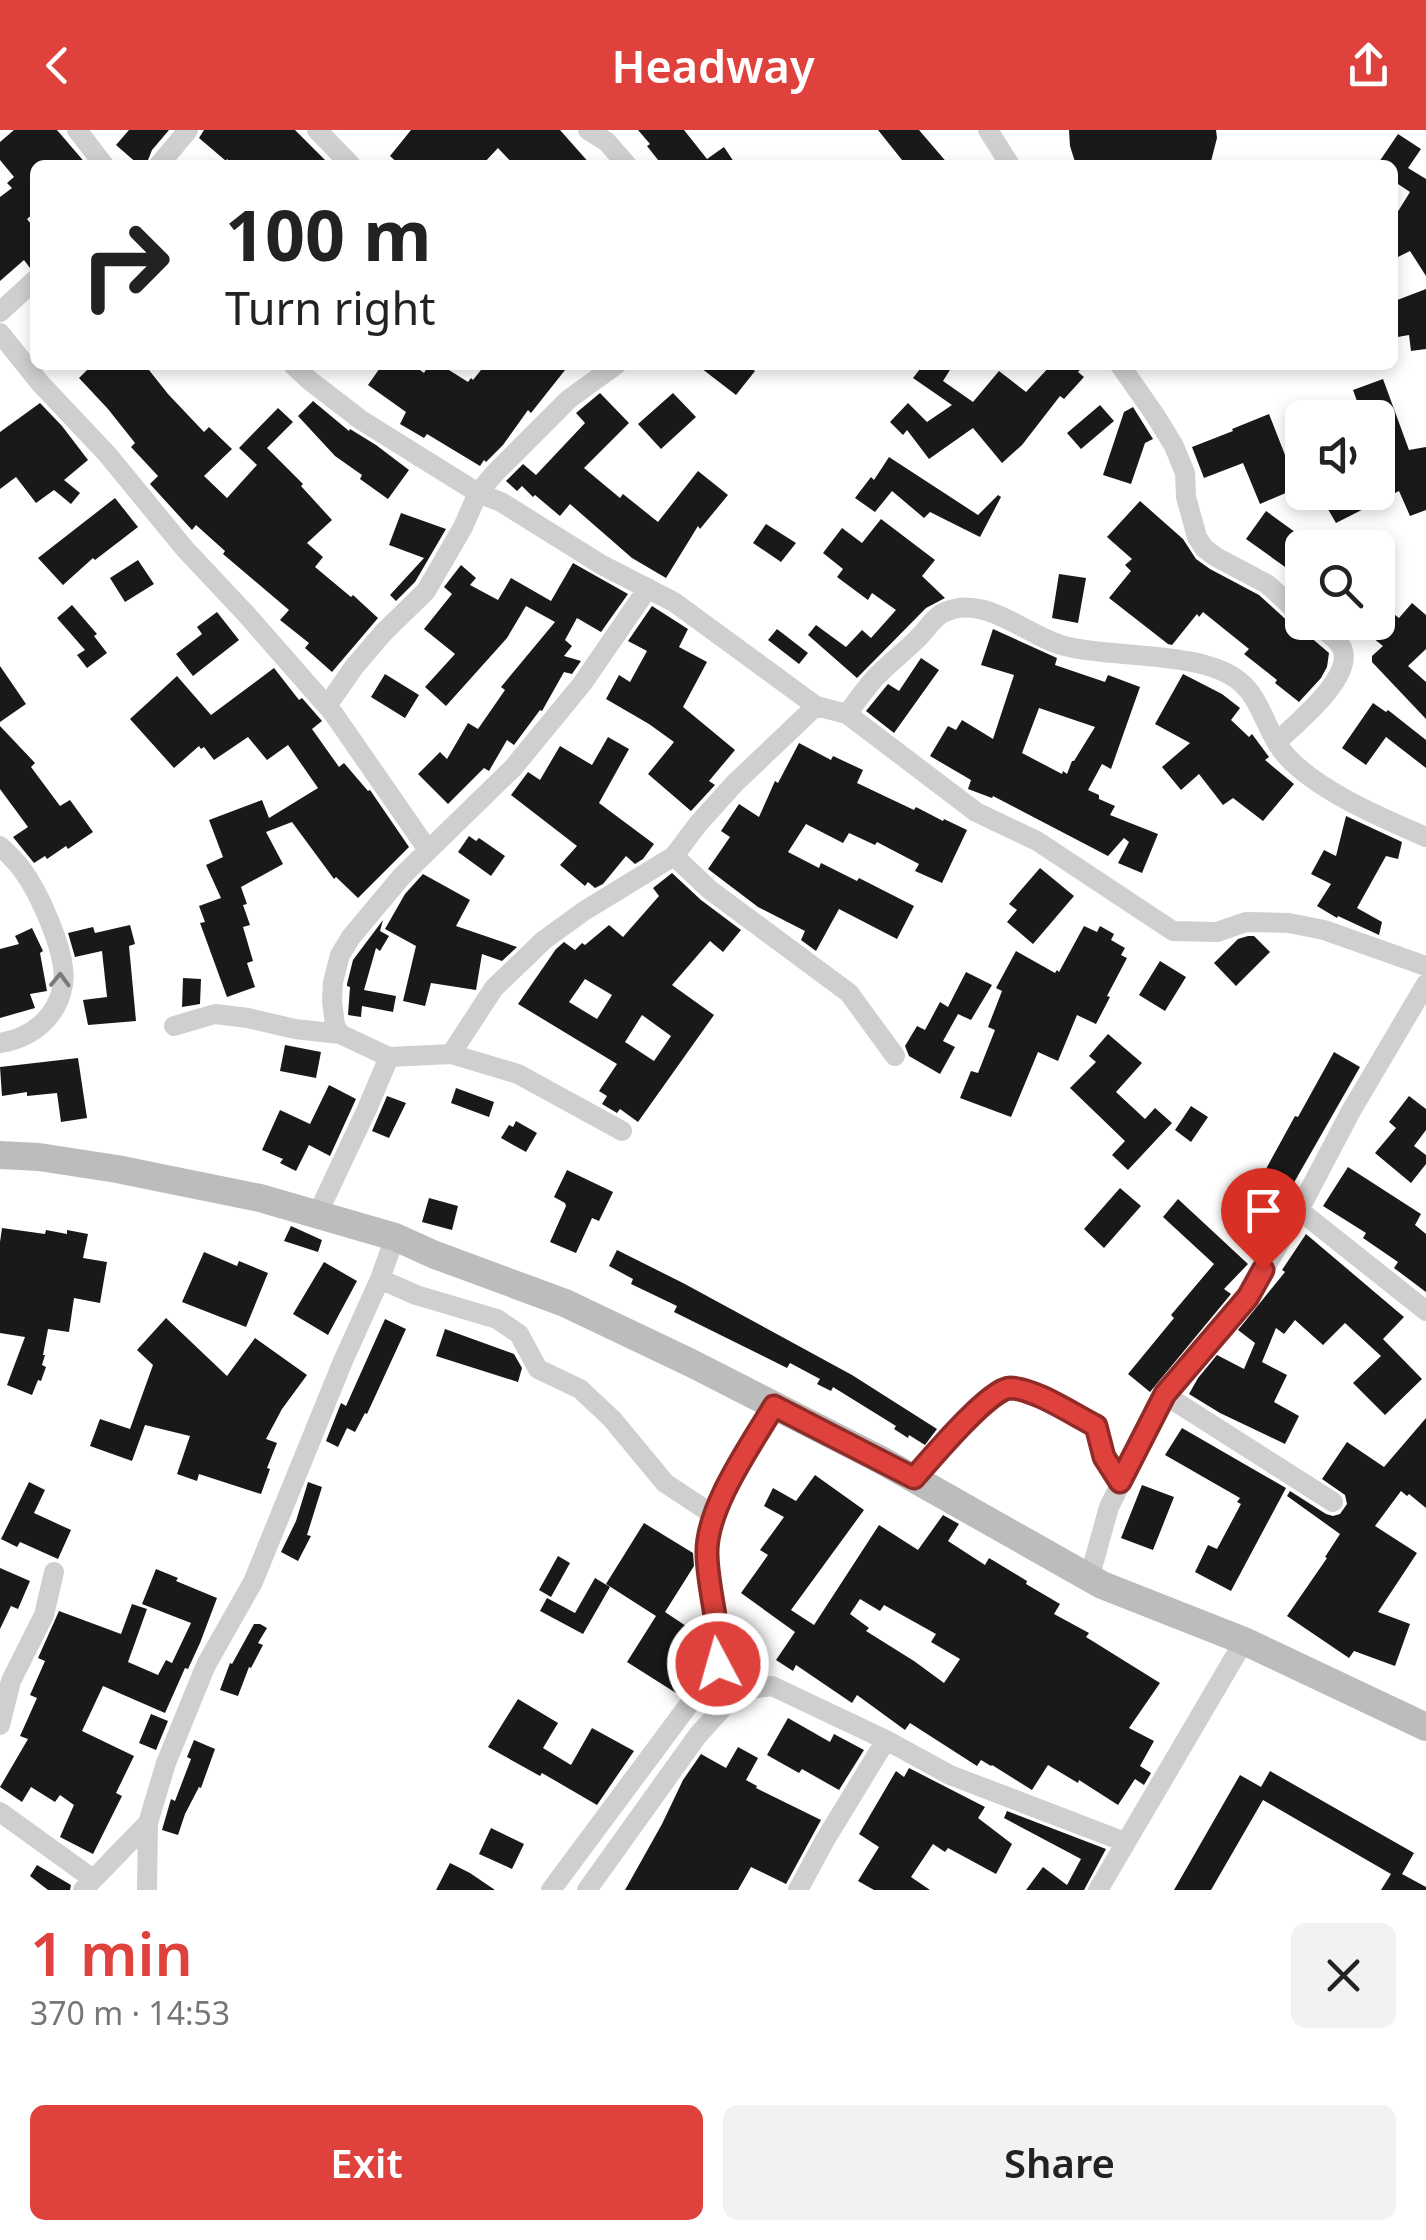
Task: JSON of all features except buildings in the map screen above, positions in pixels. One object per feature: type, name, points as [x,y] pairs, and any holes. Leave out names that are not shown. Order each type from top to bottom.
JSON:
[{"type":"main road","points":[[0,1155],[38,1157],[190,1182],[260,1198],[395,1237],[565,1303],[677,1355],[914,1478],[1090,1578],[1244,1642],[1426,1727]]},
{"type":"street","points":[[77,130],[100,160]]},
{"type":"street","points":[[164,160],[188,130]]},
{"type":"street","points":[[317,130],[346,160]]},
{"type":"street","points":[[588,130],[622,160]]},
{"type":"street","points":[[988,130],[1007,160]]},
{"type":"street","points":[[0,312],[30,285]]},
{"type":"street","points":[[0,333],[40,384],[327,706],[428,850]]},
{"type":"street","points":[[299,370],[361,420],[478,494],[502,502],[602,565],[674,602],[816,706],[847,714],[976,812],[1037,841],[1173,931],[1217,932],[1246,922],[1289,923],[1324,930],[1426,966]]},
{"type":"street","points":[[327,706],[364,656],[426,591],[494,472],[556,411],[609,370]]},
{"type":"street","points":[[1123,370],[1174,446],[1185,473],[1186,497],[1197,537],[1204,548],[1267,584],[1285,600]]},
{"type":"street","points":[[340,1034],[332,1001],[340,955],[369,915],[428,850],[513,768],[582,684],[648,588]]},
{"type":"street","points":[[847,714],[876,676],[940,615],[962,608],[981,608],[1066,647],[1203,665],[1239,680],[1251,693],[1282,751],[1303,772],[1385,819],[1426,837]]},
{"type":"street","points":[[1277,742],[1332,688],[1344,653],[1333,640]]},
{"type":"street","points":[[451,1054],[494,988],[544,940],[584,910],[674,856],[735,783],[816,706]]},
{"type":"street","points":[[0,846],[22,870],[42,904],[55,932],[64,980],[59,999],[43,1024],[26,1036],[0,1043]]},
{"type":"street","points":[[674,856],[710,890],[849,992],[895,1056]]},
{"type":"street","points":[[1090,1578],[1109,1507],[1165,1394],[1248,1297],[1426,984]]},
{"type":"street","points":[[174,1026],[215,1014],[295,1030],[340,1034],[389,1057],[451,1054],[518,1074],[622,1130]]},
{"type":"street","points":[[317,1214],[389,1057]]},
{"type":"street","points":[[1298,1210],[1426,1311]]},
{"type":"street","points":[[147,1890],[148,1823],[166,1764],[206,1666],[253,1582],[395,1237]]},
{"type":"street","points":[[380,1280],[497,1319],[519,1334],[538,1369],[580,1390],[612,1420],[665,1483],[715,1516]]},
{"type":"street","points":[[914,1478],[967,1420],[1002,1389],[1010,1388],[1036,1396],[1096,1426],[1104,1457],[1120,1482]]},
{"type":"street","points":[[1165,1394],[1333,1502]]},
{"type":"street","points":[[551,1890],[718,1664],[720,1647],[706,1550],[728,1484],[774,1406]]},
{"type":"street","points":[[0,1725],[11,1681],[44,1615],[54,1572]]},
{"type":"street","points":[[1098,1890],[1244,1642]]},
{"type":"street","points":[[587,1890],[698,1735],[738,1691],[772,1686],[950,1775],[1125,1842]]},
{"type":"street","points":[[798,1890],[886,1740]]},
{"type":"street","points":[[0,1812],[88,1884],[112,1869],[148,1823]]},
{"type":"route","points":[[718,1664],[720,1647],[706,1550],[728,1484],[774,1406],[914,1478],[967,1420],[1002,1389],[1016,1388],[1096,1426],[1104,1457],[1120,1482],[1165,1394],[1248,1297],[1263,1270]]}]
